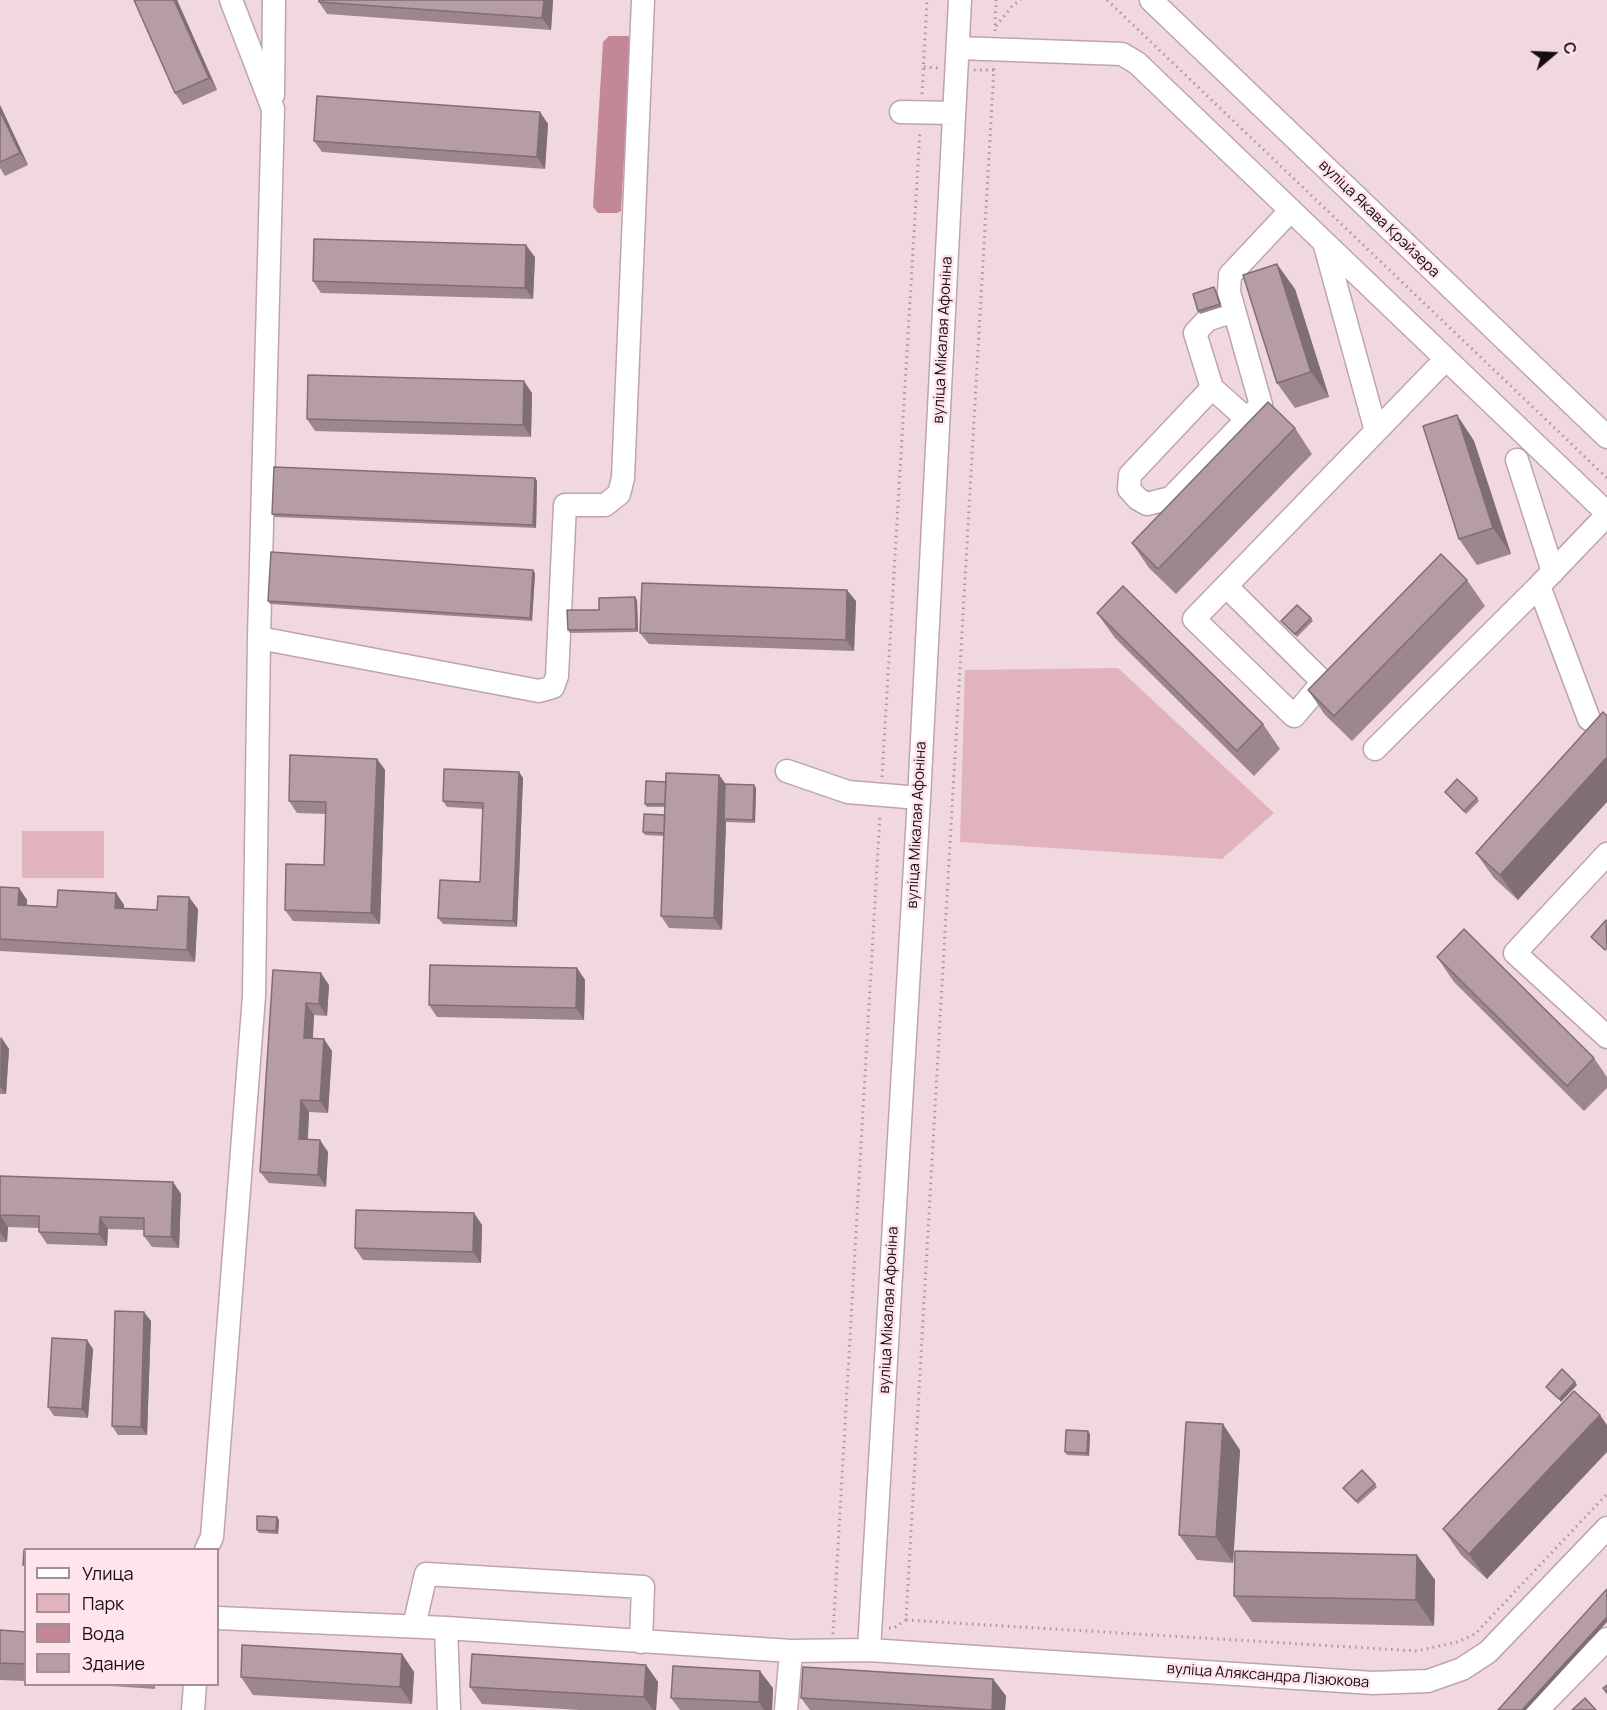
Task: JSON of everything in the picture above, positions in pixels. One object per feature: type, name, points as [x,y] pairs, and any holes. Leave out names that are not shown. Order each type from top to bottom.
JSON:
[{"type":"street","points":[[231,0],[273,109]]},
{"type":"street","points":[[207,1548],[212,1537],[254,996],[259,638],[274,0]]},
{"type":"street","points":[[259,638],[539,691],[553,687],[557,676],[565,505],[605,505],[619,494],[623,478],[643,0]]},
{"type":"street","name":"вуліца Мікалая Афоніна","points":[[869,1650],[919,798],[960,0]]},
{"type":"street","name":"вуліца Якава Крэйзера","points":[[1151,0],[1607,437]]},
{"type":"street","points":[[958,48],[995,38],[1122,54],[1137,63],[1607,514],[1546,579],[1375,749]]},
{"type":"street","points":[[911,112],[954,113]]},
{"type":"street","points":[[1212,388],[1130,476],[1129,489],[1138,499],[1147,504],[1171,498],[1261,405],[1229,292],[1230,275],[1290,210]]},
{"type":"street","points":[[1324,242],[1376,431]]},
{"type":"street","points":[[1234,311],[1207,320],[1195,333],[1212,388],[1247,419]]},
{"type":"street","points":[[1226,586],[1323,682],[1294,716],[1194,619],[1446,359]]},
{"type":"street","points":[[1517,460],[1546,579],[1589,719]]},
{"type":"street","points":[[787,771],[848,792],[919,798]]},
{"type":"street","points":[[1607,854],[1515,953],[1607,1037]]},
{"type":"street","name":"вуліца Аляксандра Лізюкова","points":[[219,1618],[414,1626],[791,1651],[869,1650],[1373,1683],[1428,1682],[1462,1669],[1488,1652],[1607,1528]]},
{"type":"street","points":[[414,1626],[426,1574],[643,1587],[641,1642]]},
{"type":"street","points":[[446,1628],[449,1710]]},
{"type":"street","points":[[1537,1710],[1607,1639]]},
{"type":"street","points":[[786,1710],[791,1651]]},
{"type":"street","points":[[193,1710],[195,1686]]},
{"type":"path","points":[[832,1650],[881,795],[911,112],[927,0]]},
{"type":"path","points":[[906,1620],[996,0]]},
{"type":"path","points":[[995,38],[1014,5],[1021,0]]},
{"type":"path","points":[[1107,0],[1607,478]]},
{"type":"path","points":[[894,1628],[906,1620],[1417,1651],[1456,1642],[1475,1634],[1607,1494]]},
{"type":"green space","points":[[1118,668],[1274,813],[1222,859],[960,842],[965,670]]},
{"type":"green space","points":[[22,831],[104,831],[104,878],[22,878]]},
{"type":"water","points":[[609,36],[628,36],[631,41],[621,211],[598,213],[593,207],[603,42]]},
{"type":"building","points":[[134,0],[174,0],[209,78],[175,93]]},
{"type":"building","points":[[319,0],[544,0],[542,18],[319,2]]},
{"type":"building","points":[[317,96],[540,112],[537,157],[314,141]]},
{"type":"building","points":[[0,111],[20,153],[0,162]]},
{"type":"building","points":[[314,239],[526,245],[525,288],[313,281]]},
{"type":"building","points":[[1277,264],[1311,372],[1277,383],[1243,275]]},
{"type":"building","points":[[1214,287],[1220,304],[1198,311],[1193,294]]},
{"type":"building","points":[[308,375],[524,381],[523,425],[307,419]]},
{"type":"building","points":[[1268,402],[1295,428],[1158,569],[1132,543]]},
{"type":"building","points":[[1457,415],[1493,528],[1459,539],[1423,426]]},
{"type":"building","points":[[274,467],[535,478],[533,525],[272,514]]},
{"type":"building","points":[[271,552],[533,570],[530,618],[268,601]]},
{"type":"building","points":[[1441,554],[1467,580],[1334,716],[1308,690]]},
{"type":"building","points":[[642,583],[847,590],[846,640],[640,633]]},
{"type":"building","points":[[1123,586],[1263,724],[1237,751],[1097,613]]},
{"type":"building","points":[[635,597],[636,629],[568,630],[567,610],[599,610],[599,598]]},
{"type":"building","points":[[1297,605],[1311,618],[1295,634],[1281,621]]},
{"type":"building","points":[[1603,712],[1607,716],[1607,757],[1500,875],[1476,853]]},
{"type":"building","points":[[290,755],[377,759],[371,913],[285,910],[286,864],[324,865],[326,802],[289,801]]},
{"type":"building","points":[[444,769],[519,772],[513,921],[438,918],[440,880],[480,882],[483,803],[443,801]]},
{"type":"building","points":[[666,773],[719,775],[714,918],[661,916]]},
{"type":"building","points":[[1457,779],[1477,798],[1464,811],[1445,792]]},
{"type":"building","points":[[646,781],[666,782],[665,804],[645,804]]},
{"type":"building","points":[[725,784],[754,785],[753,820],[724,819]]},
{"type":"building","points":[[644,814],[665,815],[664,833],[643,832]]},
{"type":"building","points":[[0,887],[19,888],[18,905],[57,907],[58,890],[116,893],[115,908],[157,910],[158,896],[189,897],[187,950],[0,939]]},
{"type":"building","points":[[1606,920],[1607,948],[1605,950],[1591,937]]},
{"type":"building","points":[[1464,929],[1594,1058],[1567,1086],[1437,957]]},
{"type":"building","points":[[430,965],[577,968],[576,1008],[429,1005]]},
{"type":"building","points":[[273,970],[321,973],[319,1004],[306,1003],[304,1038],[324,1039],[320,1101],[301,1100],[299,1139],[320,1140],[318,1175],[260,1172]]},
{"type":"building","points":[[0,1176],[173,1182],[171,1237],[144,1236],[144,1218],[100,1217],[99,1234],[39,1232],[39,1216],[0,1215]]},
{"type":"building","points":[[356,1210],[474,1213],[473,1252],[355,1248]]},
{"type":"building","points":[[115,1311],[144,1312],[141,1427],[112,1426]]},
{"type":"building","points":[[52,1338],[87,1340],[82,1409],[48,1407]]},
{"type":"building","points":[[1562,1369],[1575,1382],[1559,1399],[1546,1387]]},
{"type":"building","points":[[1574,1391],[1600,1415],[1469,1554],[1443,1529]]},
{"type":"building","points":[[1186,1422],[1223,1424],[1216,1537],[1179,1535]]},
{"type":"building","points":[[1066,1430],[1088,1431],[1087,1453],[1065,1452]]},
{"type":"building","points":[[1362,1470],[1375,1484],[1356,1501],[1343,1488]]},
{"type":"building","points":[[257,1516],[277,1517],[276,1531],[257,1530]]},
{"type":"building","points":[[1235,1551],[1417,1555],[1416,1600],[1234,1596]]},
{"type":"building","points":[[1607,1589],[1607,1617],[1522,1710],[1498,1710]]},
{"type":"building","points":[[0,1630],[24,1632],[24,1664],[0,1663]]},
{"type":"building","points":[[242,1645],[402,1654],[400,1687],[241,1677]]},
{"type":"building","points":[[472,1654],[646,1665],[644,1697],[470,1687]]},
{"type":"building","points":[[673,1666],[760,1671],[759,1702],[671,1698]]},
{"type":"building","points":[[803,1667],[993,1679],[992,1710],[801,1698]]},
{"type":"building","points":[[1585,1698],[1596,1710],[1572,1710]]}]
